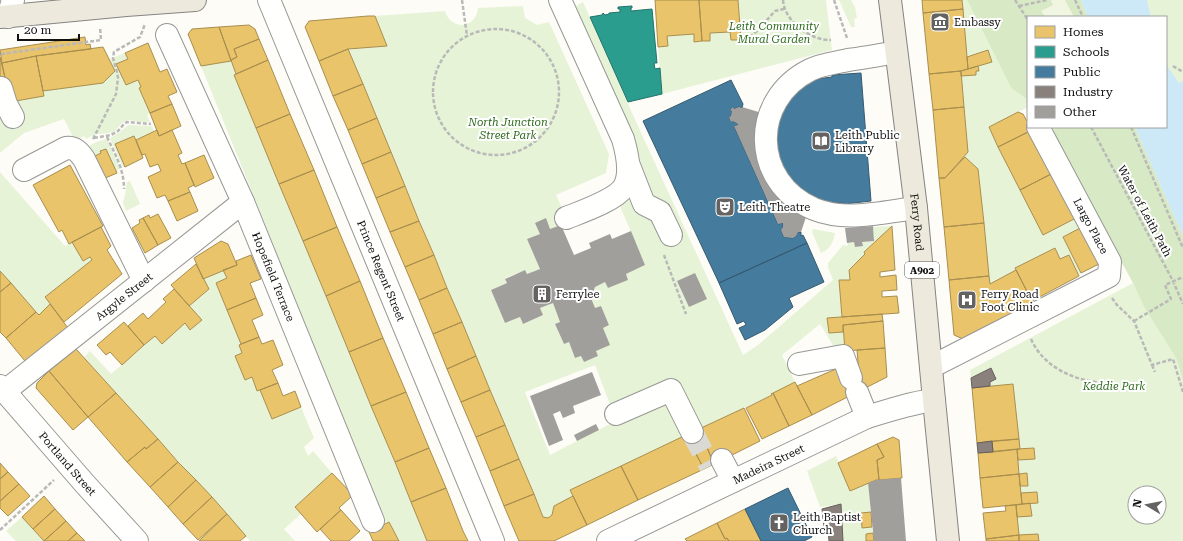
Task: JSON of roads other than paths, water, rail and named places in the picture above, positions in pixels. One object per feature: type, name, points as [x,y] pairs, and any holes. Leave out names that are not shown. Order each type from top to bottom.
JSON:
[{"type":"main road","points":[[5,12],[125,3],[195,0]]},
{"type":"main road","name":"Ferry Road","points":[[890,0],[916,208],[948,541]]},
{"type":"street","name":"Prince Regent Street","points":[[269,0],[493,541]]},
{"type":"street","points":[[560,0],[622,139],[628,163],[644,204],[660,212],[666,242]]},
{"type":"street","name":"Hopefield Terrace","points":[[159,29],[243,202],[373,521]]},
{"type":"street","points":[[896,52],[827,64],[810,70],[800,76],[780,95],[774,105],[769,117],[766,132],[766,147],[770,165],[778,180],[788,192],[800,202],[814,209],[828,213],[853,215],[916,208]]},
{"type":"street","points":[[1,88],[6,104],[13,117]]},
{"type":"street","name":"Largo Place","points":[[931,367],[1109,276],[1110,262],[1039,128]]},
{"type":"street","points":[[24,170],[66,148],[76,149],[81,154],[144,281]]},
{"type":"street","points":[[566,218],[616,196],[624,188],[628,176],[628,163]]},
{"type":"street","name":"Argyle Street","points":[[3,389],[144,281],[243,202]]},
{"type":"street","points":[[799,364],[843,356],[867,417]]},
{"type":"street","name":"Portland Street","points":[[3,389],[69,466],[137,541]]},
{"type":"street","points":[[616,414],[671,390],[692,432]]},
{"type":"street","name":"Madeira Street","points":[[608,541],[867,417],[918,402],[934,400]]},
{"type":"street","points":[[716,463],[727,484]]},
{"type":"water","points":[[1081,0],[1147,0],[1151,16],[1088,16]]},
{"type":"water","points":[[1167,65],[1179,83],[1183,81],[1183,235],[1135,128],[1167,128]]},
{"type":"tunnel","points":[[692,432],[710,466]]},
{"type":"place","name":"Embassy","points":[[940,22]]},
{"type":"place","name":"Leith Public Library","points":[[821,141]]},
{"type":"place","name":"Leith Theatre","points":[[725,207]]},
{"type":"place","name":"Ferrylee","points":[[542,294]]},
{"type":"place","name":"Ferry Road Foot Clinic","points":[[967,300]]},
{"type":"place","name":"Leith Baptist Church","points":[[779,523]]},
{"type":"park label","name":"Leith Community Mural Garden","points":[[774,32]]},
{"type":"park label","name":"North Junction Street Park","points":[[508,128]]},
{"type":"park label","name":"Keddie Park","points":[[1114,386]]}]
